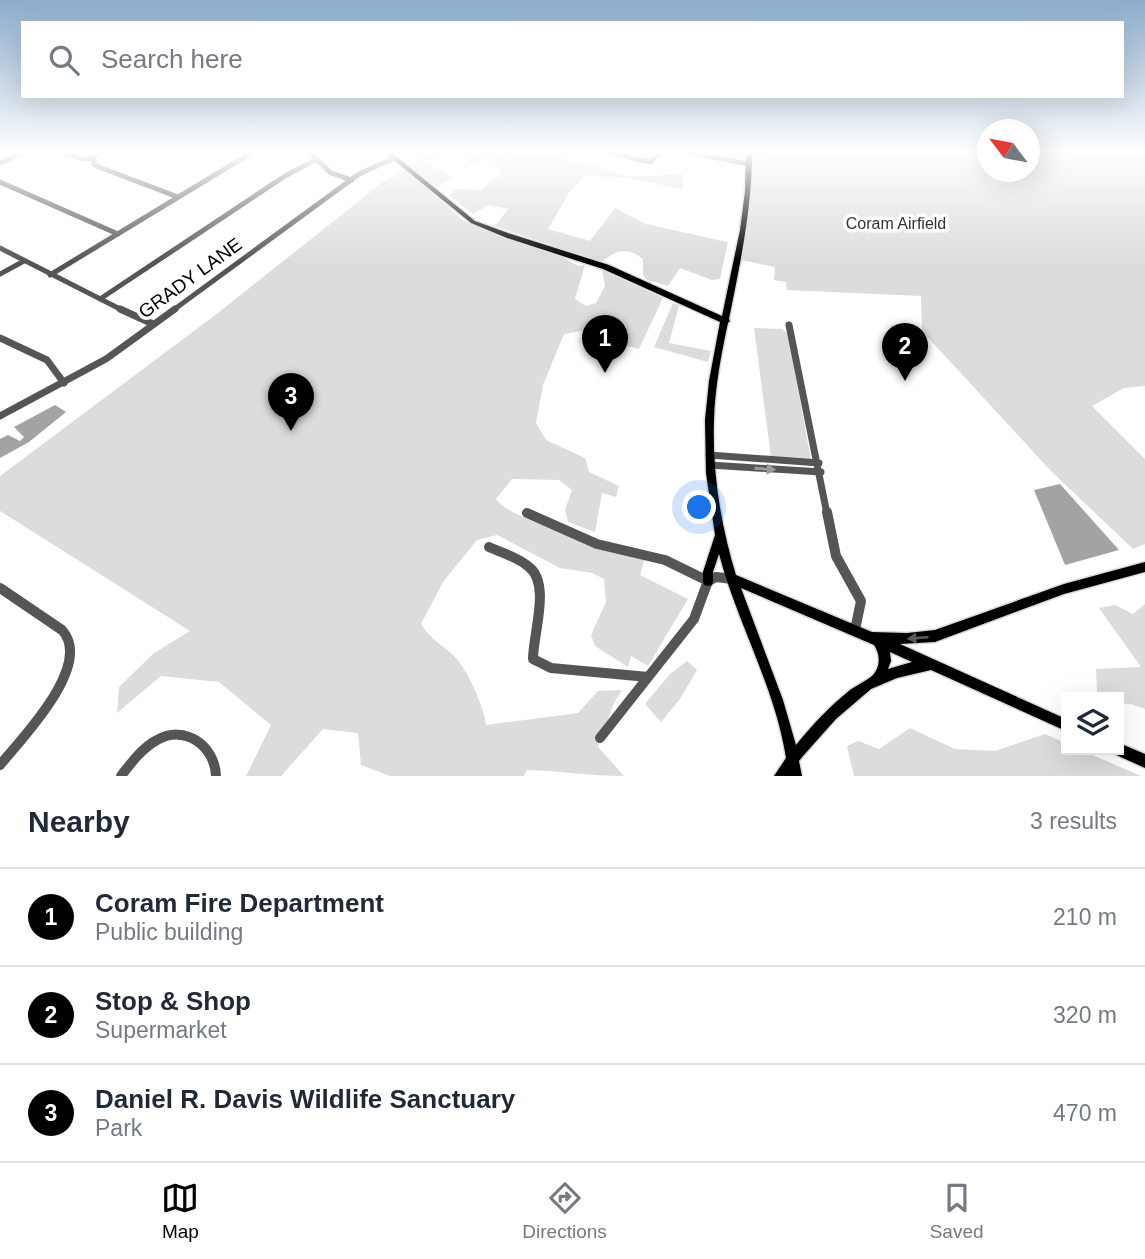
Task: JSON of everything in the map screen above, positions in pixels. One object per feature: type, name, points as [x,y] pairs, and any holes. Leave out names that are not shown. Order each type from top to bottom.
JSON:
[{"type":"main road","points":[[433,189],[473,222],[606,267],[726,321]]},
{"type":"main road","points":[[746,189],[741,234],[712,390],[710,460],[720,536],[732,579],[784,721],[795,776]]},
{"type":"main road","points":[[708,581],[708,572],[720,536]]},
{"type":"main road","points":[[873,639],[924,637],[967,626],[1018,605],[1143,569]]},
{"type":"main road","points":[[732,579],[855,630],[1061,724]]},
{"type":"main road","points":[[873,639],[886,655],[876,681]]},
{"type":"main road","points":[[781,776],[793,758],[827,720],[867,685],[897,671],[930,665]]},
{"type":"main road","points":[[1124,751],[1145,761]]},
{"type":"street","points":[[16,189],[118,234]]},
{"type":"street","points":[[157,189],[178,197]]},
{"type":"street","points":[[51,275],[191,189]]},
{"type":"street","points":[[100,299],[265,189]]},
{"type":"street","name":"GRADY LANE","points":[[0,416],[106,359],[339,189]]},
{"type":"street","points":[[0,248],[153,324]]},
{"type":"street","points":[[0,274],[24,261]]},
{"type":"street","points":[[789,325],[836,556],[861,601],[855,630]]},
{"type":"street","points":[[0,338],[47,360],[64,383]]},
{"type":"street","points":[[710,460],[820,468]]},
{"type":"street","points":[[527,513],[597,544],[665,560],[708,581]]},
{"type":"street","points":[[489,547],[534,570],[541,589],[531,643],[533,659],[551,668],[648,677]]},
{"type":"street","points":[[600,738],[694,620],[708,581],[716,577],[732,579]]},
{"type":"street","points":[[0,588],[63,630],[71,645],[66,675],[54,697],[0,765]]},
{"type":"street","points":[[121,776],[150,744],[175,734],[190,737],[207,746],[214,757],[216,776]]},
{"type":"green space","points":[[374,189],[427,189],[464,221],[561,256],[578,266],[585,265],[575,299],[586,306],[596,303],[605,286],[602,270],[663,298],[639,349],[603,340],[609,326],[564,334],[543,385],[536,423],[546,440],[585,458],[589,472],[619,486],[616,497],[602,493],[595,532],[568,522],[565,510],[572,490],[559,480],[512,479],[496,499],[505,507],[542,525],[645,558],[640,575],[688,599],[648,666],[631,656],[628,667],[595,646],[591,635],[606,602],[604,579],[592,573],[560,568],[497,535],[477,540],[443,582],[421,624],[464,669],[478,698],[486,725],[578,713],[598,691],[622,690],[614,703],[598,747],[624,776],[527,770],[524,776],[390,776],[361,765],[358,733],[323,729],[281,776],[246,776],[271,725],[219,682],[161,676],[117,713],[119,687],[154,653],[190,631],[0,511],[0,476],[214,316]]},
{"type":"green space","points":[[457,189],[572,189],[548,229],[590,241],[615,208],[646,224],[728,242],[720,279],[712,280],[680,268],[668,286],[647,280],[643,275],[643,259],[632,252],[617,252],[601,262],[495,226],[508,209],[489,205],[473,214],[449,195]]},
{"type":"green space","name":"Coram Airfield","points":[[750,189],[1145,189],[1145,386],[1124,388],[1092,406],[1145,459],[1145,544],[1133,549],[1051,471],[922,331],[921,296],[787,290],[786,282],[774,280],[775,267],[741,260]]},
{"type":"green space","points":[[673,303],[679,305],[669,343],[711,351],[708,362],[654,347]]},
{"type":"green space","points":[[754,328],[782,329],[788,334],[811,460],[771,457]]},
{"type":"green space","points":[[1145,604],[1145,709],[1124,704],[1124,692],[1097,692],[1096,669],[1141,667],[1099,608],[1115,605],[1133,614]]},
{"type":"green space","points":[[687,661],[697,670],[680,699],[661,722],[645,704],[670,674]]},
{"type":"green space","points":[[910,728],[955,749],[995,751],[1045,734],[1061,741],[1061,755],[1093,755],[1141,776],[854,776],[847,746],[858,741],[879,749]]},
{"type":"shaded area","points":[[55,405],[66,412],[29,442],[0,458],[0,439],[8,435],[20,441],[24,437],[14,427]]},
{"type":"shaded area","points":[[1060,484],[1119,550],[1065,565],[1034,490]]},
{"type":"place","name":"Coram Fire Department","points":[[605,373]]},
{"type":"place","name":"Stop & Shop","points":[[905,381]]},
{"type":"place","name":"Daniel R. Davis Wildlife Sanctuary","points":[[291,431]]}]
